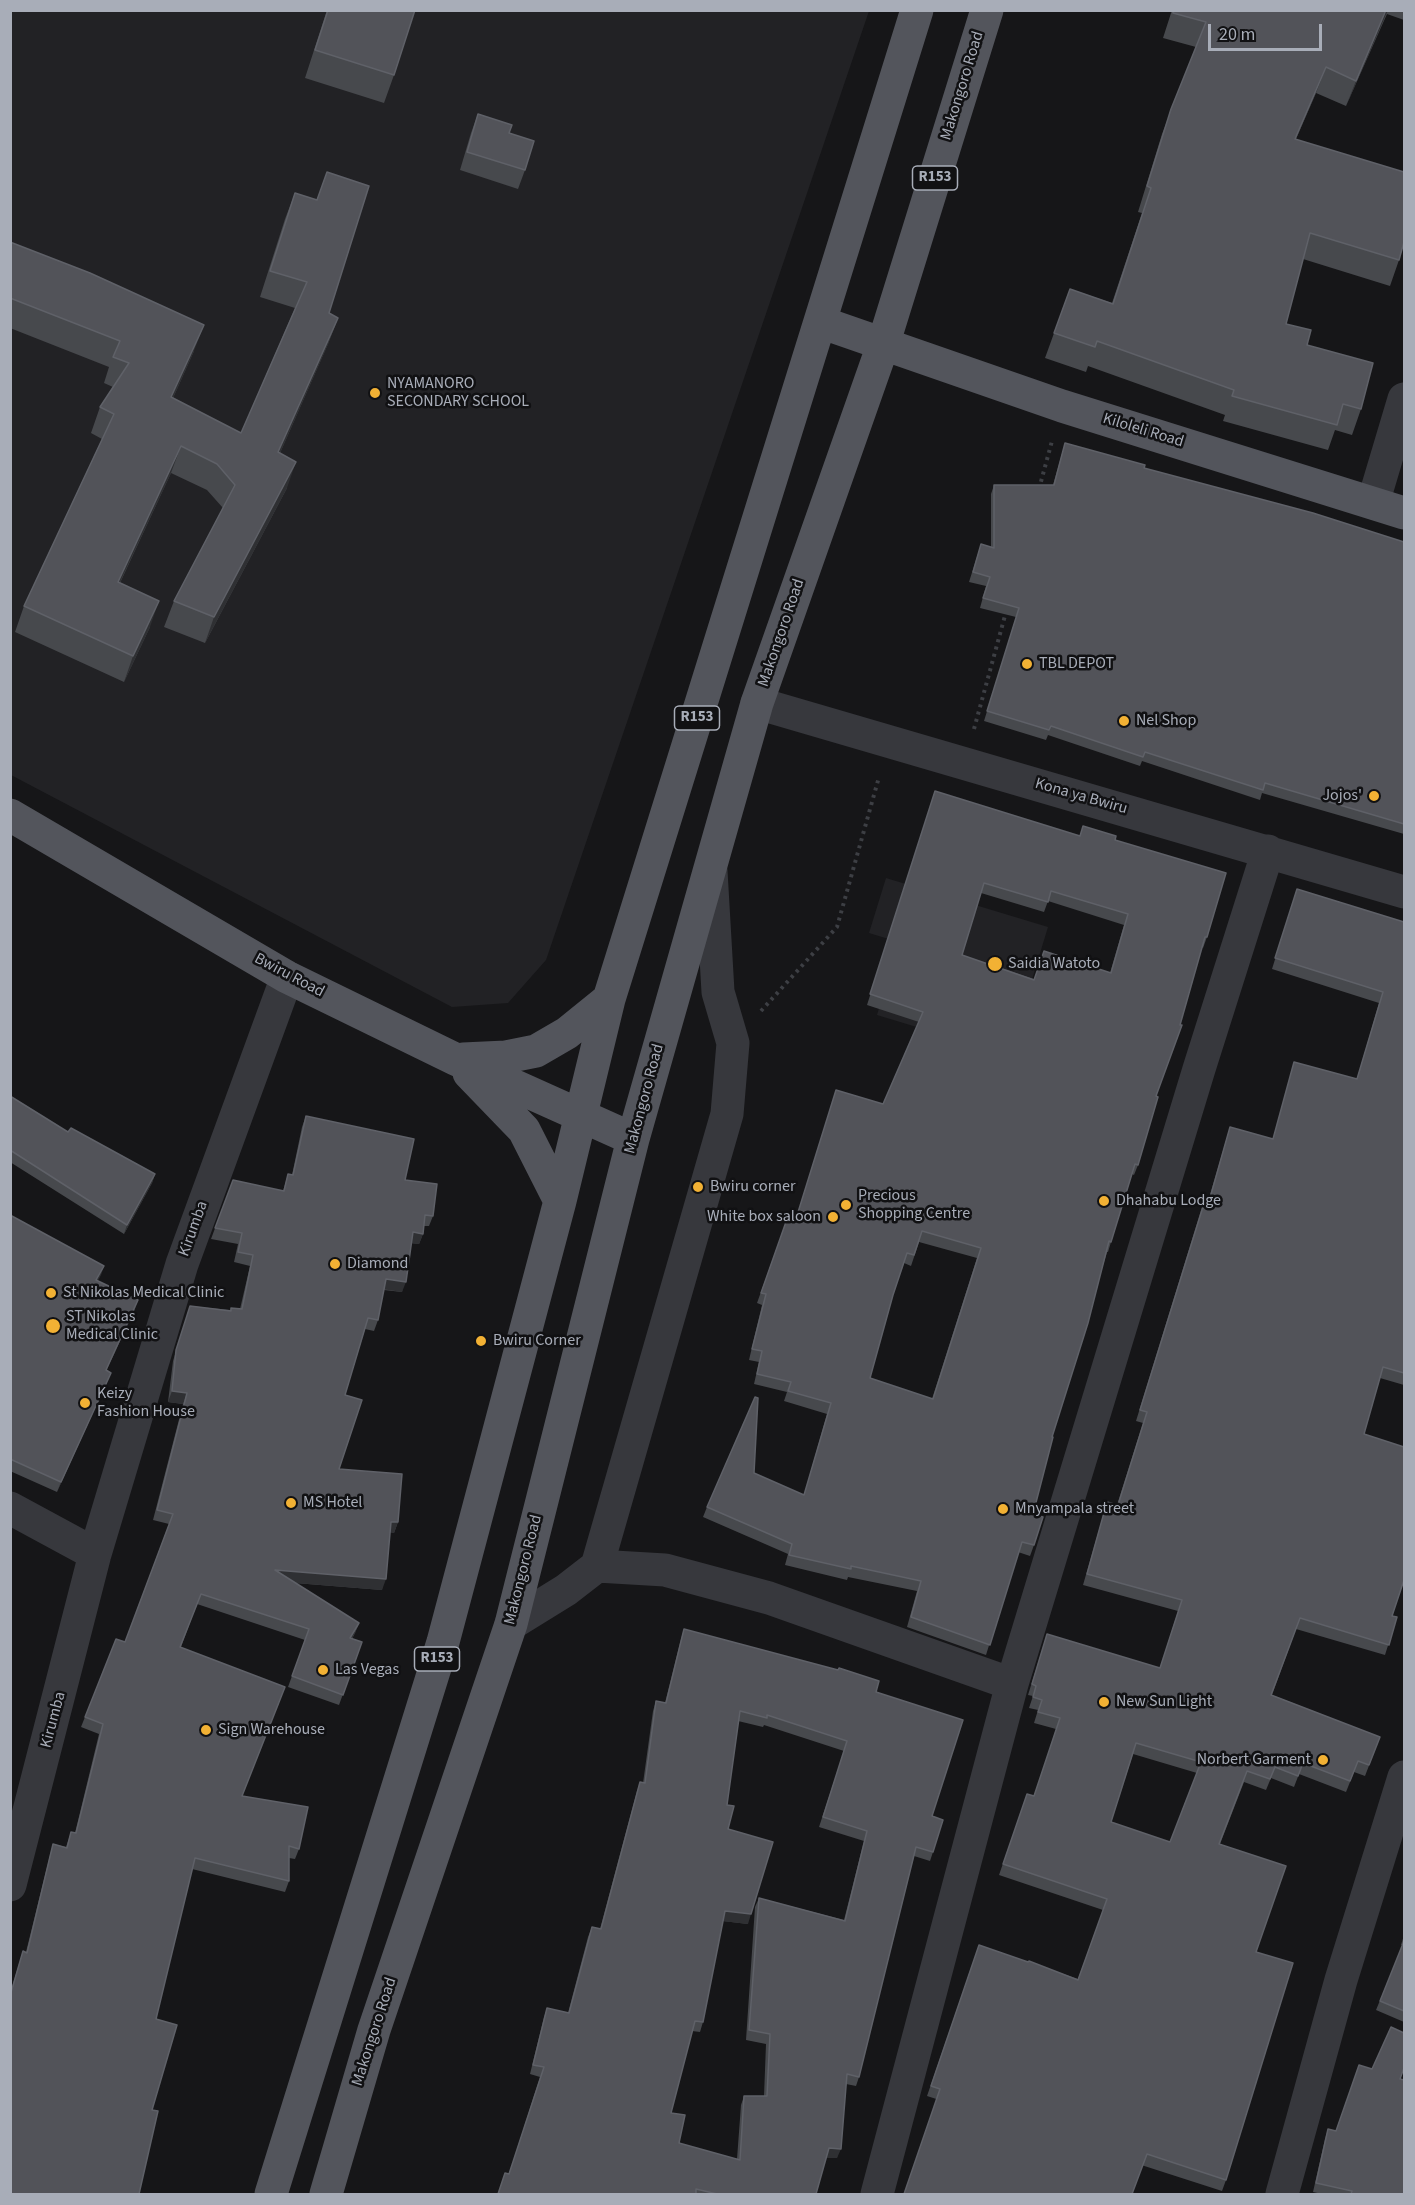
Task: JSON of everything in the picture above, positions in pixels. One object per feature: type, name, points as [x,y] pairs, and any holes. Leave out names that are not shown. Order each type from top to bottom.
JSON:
[{"type":"main road","name":"R153","points":[[271,2194],[443,1641],[560,1201],[609,999],[917,10]]},
{"type":"main road","name":"Makongoro Road","points":[[326,2194],[374,2030],[511,1624],[633,1139],[757,703],[883,345],[987,10]]},
{"type":"main road","name":"Kiloleli Road","points":[[820,322],[1062,406],[1404,513]]},
{"type":"main road","name":"Bwiru Road","points":[[10,815],[286,977],[455,1059],[633,1139]]},
{"type":"main road","points":[[455,1059],[506,1057],[536,1051],[567,1033],[609,999]]},
{"type":"main road","points":[[455,1059],[524,1130],[560,1201]]},
{"type":"street","points":[[1372,503],[1404,399]]},
{"type":"street","name":"Kona ya Bwiru","points":[[757,703],[1404,892]]},
{"type":"street","points":[[877,2194],[1012,1684],[1168,1168],[1268,851]]},
{"type":"street","points":[[511,1624],[566,1590],[597,1566],[727,1114],[733,1042],[718,992],[711,865]]},
{"type":"street","name":"Kirumba","points":[[10,1885],[95,1554],[182,1264],[286,977]]},
{"type":"street","points":[[10,1508],[95,1554]]},
{"type":"street","points":[[597,1566],[665,1570],[769,1598],[1012,1684]]},
{"type":"street","points":[[1282,2194],[1341,1980],[1404,1777]]},
{"type":"path","points":[[1037,498],[1062,406]]},
{"type":"path","points":[[965,763],[1008,602]]},
{"type":"path","points":[[733,1042],[837,927],[889,742]]},
{"type":"shaded area","name":"NYAMANORO SECONDARY SCHOOL","points":[[10,11],[869,11],[546,960],[508,1003],[452,1007],[11,775]]},
{"type":"shaded area","name":"Saidia Watoto","points":[[886,878],[1048,927],[1009,1055],[877,1015],[895,953],[954,959],[869,933]]},
{"type":"building","points":[[328,10],[415,10],[394,75],[315,50]]},
{"type":"building","points":[[1173,10],[1386,10],[1356,81],[1326,67],[1295,139],[1404,172],[1404,242],[1399,260],[1310,233],[1286,324],[1311,330],[1307,345],[1373,363],[1361,409],[1343,404],[1337,425],[1232,396],[1234,390],[1097,341],[1095,347],[1054,333],[1070,289],[1113,304],[1151,188],[1147,186],[1171,109],[1206,22],[1173,13]]},
{"type":"building","points":[[478,114],[512,125],[509,133],[534,141],[525,170],[467,152]]},
{"type":"building","points":[[327,172],[369,186],[329,313],[338,318],[278,452],[296,462],[214,617],[174,601],[235,485],[217,464],[181,446],[118,582],[159,601],[133,656],[24,606],[114,414],[100,407],[129,363],[113,357],[120,341],[10,298],[10,242],[90,273],[204,325],[171,397],[241,433],[307,282],[270,271],[295,193],[317,200]]},
{"type":"building","points":[[1065,443],[1145,465],[1144,468],[1313,513],[1404,542],[1404,824],[1265,783],[1263,790],[1145,752],[1143,757],[1051,726],[1049,730],[987,711],[1019,608],[983,598],[990,577],[973,572],[981,544],[994,548],[994,485],[1054,485]]},
{"type":"building","points":[[935,791],[1080,836],[1083,826],[1116,836],[1115,840],[1226,873],[1207,937],[1205,937],[1180,1025],[1182,1025],[1156,1096],[1158,1097],[1138,1165],[1135,1164],[1111,1242],[1109,1241],[1088,1323],[1052,1437],[1033,1514],[1043,1517],[1034,1545],[1022,1542],[990,1645],[911,1617],[921,1581],[789,1555],[792,1544],[707,1507],[755,1397],[758,1398],[754,1473],[804,1495],[831,1403],[788,1391],[791,1382],[757,1374],[762,1351],[752,1349],[766,1294],[761,1293],[787,1219],[795,1222],[836,1090],[883,1104],[923,1012],[870,994]],"holes":[[[984,883],[1048,902],[1051,891],[1128,914],[1111,973],[1044,951],[1034,980],[962,955]],[[922,1231],[981,1248],[933,1399],[870,1378],[907,1253],[914,1255]]]},
{"type":"building","points":[[1297,889],[1404,922],[1404,1373],[1383,1367],[1364,1434],[1404,1447],[1404,1580],[1392,1616],[1397,1617],[1389,1645],[1300,1618],[1271,1695],[1380,1737],[1369,1765],[1358,1761],[1350,1781],[1303,1763],[1298,1776],[1275,1767],[1270,1779],[1247,1771],[1219,1844],[1286,1866],[1256,1952],[1293,1963],[1226,2180],[1147,2154],[1132,2194],[904,2194],[940,2089],[931,2086],[979,1945],[1078,1980],[1107,1899],[1003,1864],[1027,1794],[1034,1796],[1060,1718],[1038,1712],[1042,1700],[1033,1697],[1036,1686],[1032,1684],[1047,1634],[1160,1668],[1182,1600],[1087,1574],[1107,1502],[1118,1505],[1147,1412],[1140,1410],[1206,1197],[1210,1198],[1230,1127],[1273,1139],[1294,1062],[1357,1079],[1383,992],[1275,958]],"holes":[[[1136,1743],[1201,1762],[1170,1842],[1111,1822]]]},
{"type":"building","points":[[10,1096],[68,1132],[71,1128],[155,1174],[127,1225],[10,1150]]},
{"type":"building","points":[[306,1116],[414,1139],[405,1180],[437,1184],[433,1216],[425,1215],[423,1234],[413,1232],[406,1282],[386,1279],[378,1320],[368,1318],[345,1395],[362,1400],[339,1469],[402,1474],[398,1522],[391,1522],[386,1579],[275,1570],[359,1623],[350,1638],[362,1642],[343,1695],[292,1676],[309,1629],[201,1594],[180,1647],[285,1687],[242,1796],[308,1807],[299,1849],[289,1846],[289,1881],[195,1858],[156,2019],[177,2025],[152,2110],[158,2111],[139,2194],[10,2194],[10,1996],[23,1951],[27,1953],[53,1844],[67,1848],[71,1832],[76,1833],[103,1724],[85,1717],[116,1639],[125,1642],[173,1514],[157,1510],[187,1393],[172,1391],[176,1350],[190,1306],[231,1311],[231,1308],[242,1309],[253,1255],[238,1252],[242,1233],[215,1228],[233,1180],[284,1191],[288,1174],[293,1175]]},
{"type":"building","points":[[10,1215],[104,1266],[96,1280],[138,1300],[106,1370],[111,1373],[61,1482],[10,1459]]},
{"type":"building","points":[[684,1629],[838,1670],[839,1668],[879,1681],[876,1692],[963,1720],[932,1816],[943,1820],[933,1852],[916,1847],[859,2077],[847,2074],[841,2149],[829,2148],[816,2194],[717,2194],[696,2189],[696,2194],[498,2194],[505,2173],[509,2174],[544,2067],[533,2065],[547,2008],[569,2013],[592,1927],[601,1929],[640,1782],[645,1783],[656,1701],[666,1703]],"holes":[[[740,1711],[767,1718],[767,1715],[847,1741],[823,1817],[867,1831],[845,1921],[759,1898],[749,2030],[770,2034],[767,2096],[744,2096],[740,2160],[679,2143],[685,2115],[671,2113],[695,2021],[703,2022],[725,1911],[751,1914],[773,1842],[728,1829],[734,1806],[727,1805]]]},
{"type":"building","points":[[1404,1941],[1404,2011],[1380,2001]]},
{"type":"building","points":[[1391,2027],[1404,2033],[1404,2068],[1400,2079],[1404,2080],[1404,2194],[1351,2194],[1352,2191],[1316,2183],[1328,2129],[1336,2131],[1359,2065],[1372,2069]]},
{"type":"place","name":"NYAMANORO SECONDARY SCHOOL","points":[[375,393]]},
{"type":"place","name":"TBL DEPOT","points":[[1027,664]]},
{"type":"place","name":"Nel Shop","points":[[1124,721]]},
{"type":"place","name":"Jojos'","points":[[1374,796]]},
{"type":"place","name":"Saidia Watoto","points":[[995,964]]},
{"type":"place","name":"Bwiru corner","points":[[698,1187]]},
{"type":"place","name":"Dhahabu Lodge","points":[[1104,1201]]},
{"type":"place","name":"Precious Shopping Centre","points":[[846,1205]]},
{"type":"place","name":"White box saloon","points":[[833,1217]]},
{"type":"place","name":"Diamond","points":[[335,1264]]},
{"type":"place","name":"St Nikolas Medical Clinic","points":[[51,1293]]},
{"type":"place","name":"ST Nikolas Medical Clinic","points":[[53,1326]]},
{"type":"place","name":"Bwiru Corner","points":[[481,1341]]},
{"type":"place","name":"Keizy Fashion House","points":[[85,1403]]},
{"type":"place","name":"MS Hotel","points":[[291,1503]]},
{"type":"place","name":"Mnyampala street","points":[[1003,1509]]},
{"type":"place","name":"Las Vegas","points":[[323,1670]]},
{"type":"place","name":"New Sun Light","points":[[1104,1702]]},
{"type":"place","name":"Sign Warehouse","points":[[206,1730]]},
{"type":"place","name":"Norbert Garment","points":[[1323,1760]]}]
